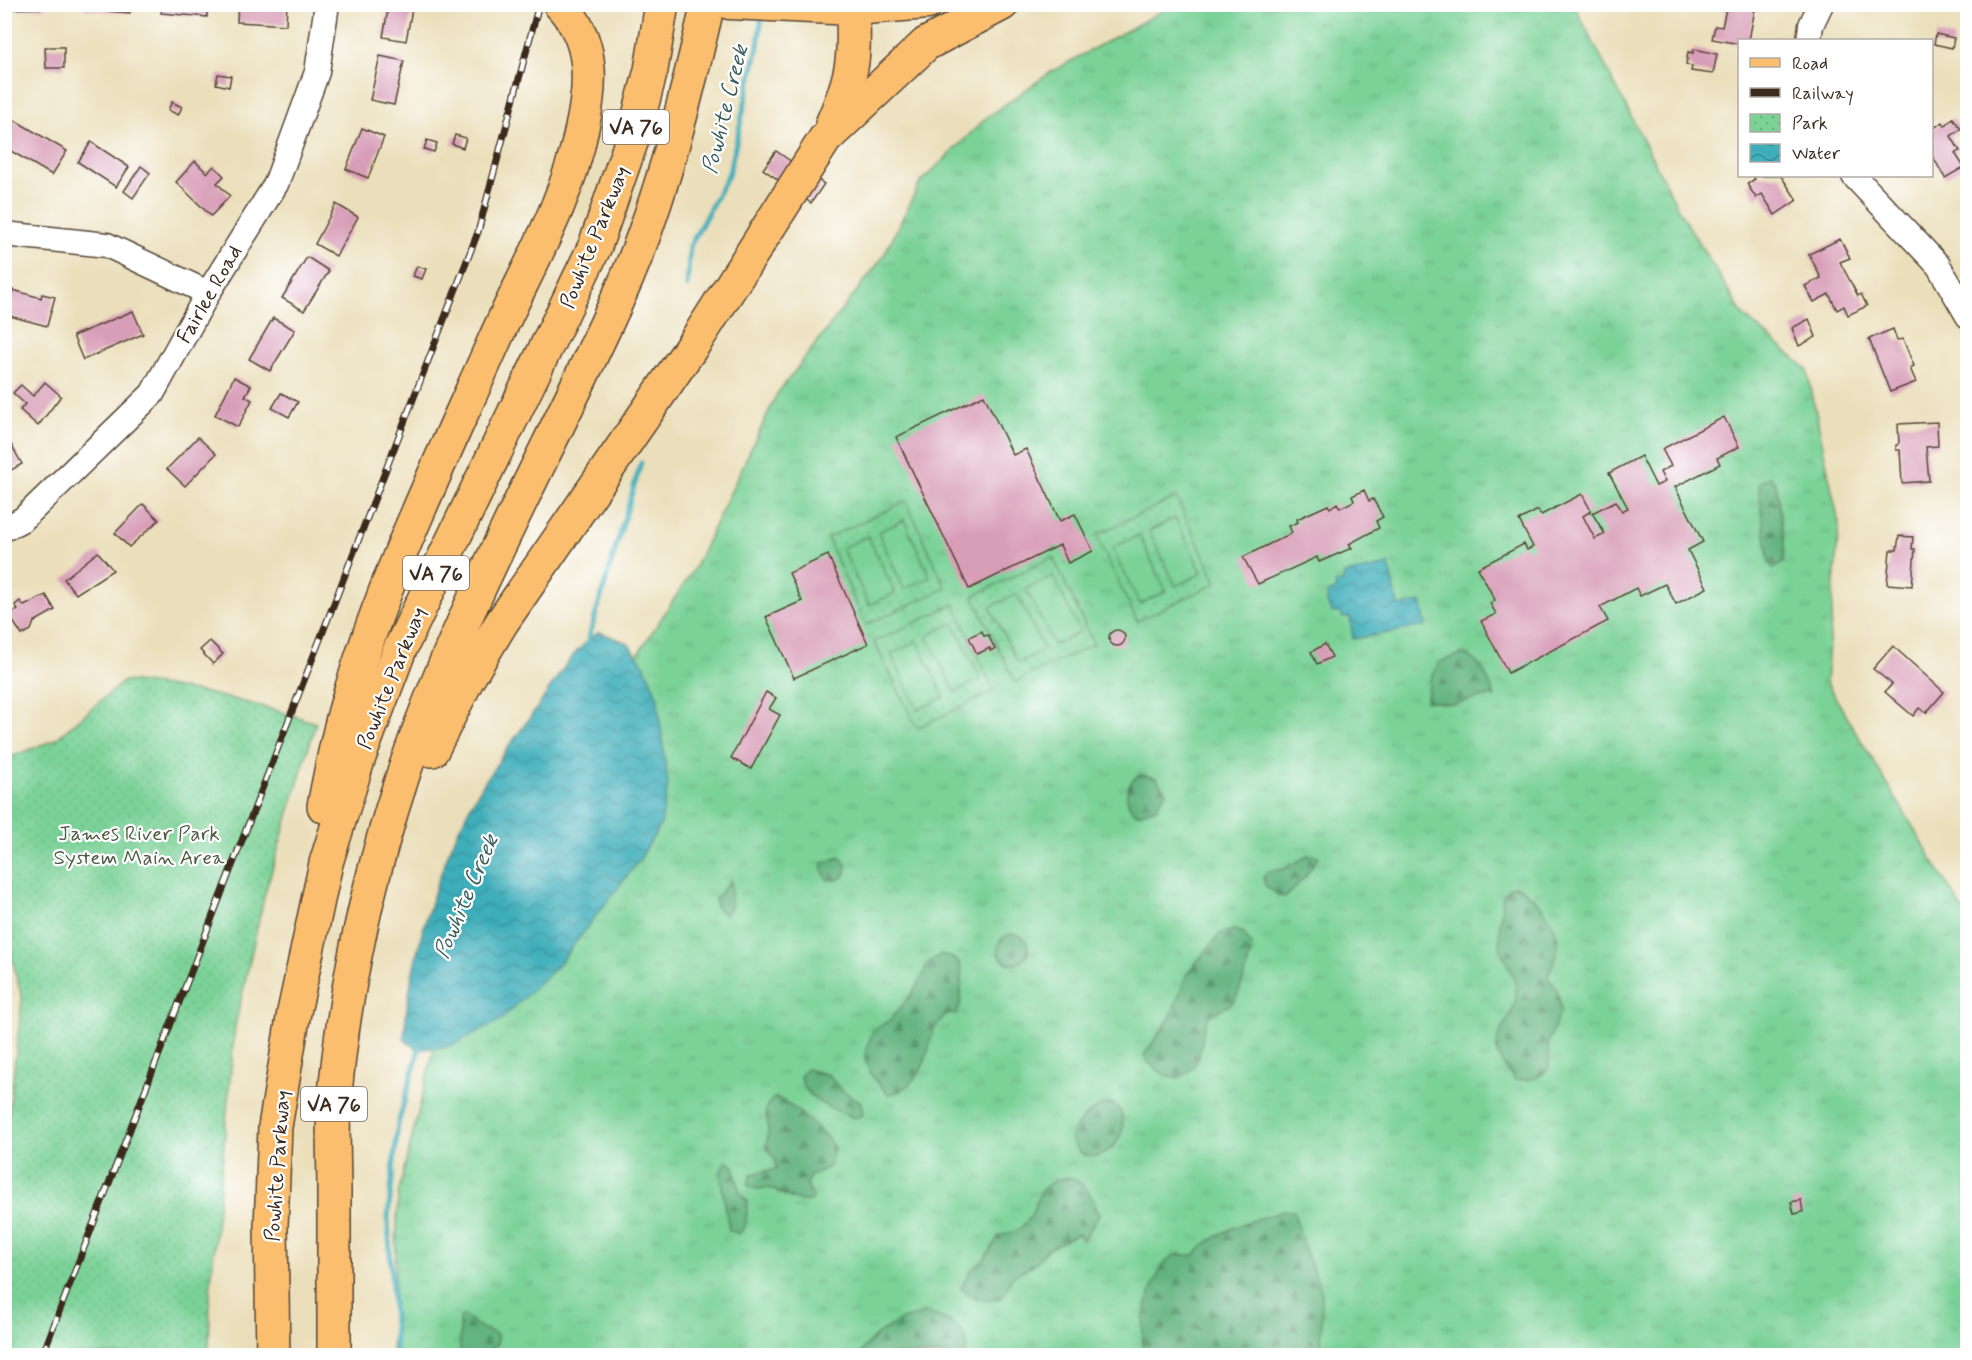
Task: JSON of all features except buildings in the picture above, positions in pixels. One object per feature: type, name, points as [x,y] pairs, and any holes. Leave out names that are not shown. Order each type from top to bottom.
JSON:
[{"type":"highway","points":[[314,915],[323,810],[346,705],[369,637],[399,558],[494,341],[551,220],[575,157],[583,127],[589,64],[584,40],[560,4]]},
{"type":"highway","points":[[595,246],[640,4]]},
{"type":"highway","name":"Powhite Parkway","points":[[273,1356],[271,1226],[275,1127],[314,915],[326,863],[358,760],[400,649],[595,246],[635,131],[651,70],[662,4]]},
{"type":"highway","name":"Powhite Parkway","points":[[334,1356],[334,1108],[346,1008],[362,921],[378,858],[403,777],[439,680],[469,611],[627,277],[670,156],[708,4]]},
{"type":"highway","points":[[825,139],[926,44],[1002,4]]},
{"type":"highway","points":[[378,858],[467,680],[502,622],[697,339],[825,139],[847,88],[854,65],[853,8]]},
{"type":"main road","points":[[729,4],[813,9],[928,4]]},
{"type":"street","name":"Fairlee Road","points":[[4,529],[23,519],[153,394],[208,293],[276,184],[317,72],[327,4]]},
{"type":"street","points":[[1809,39],[1811,25],[1821,4]]},
{"type":"street","points":[[1855,177],[1938,265],[1968,316]]},
{"type":"street","points":[[4,234],[107,245],[208,293]]},
{"type":"green space","points":[[1173,5],[1574,5],[1680,212],[1743,315],[1807,369],[1839,524],[1826,682],[1967,917],[1967,1355],[392,1356],[398,1194],[435,1044],[570,756],[694,569],[777,394],[883,257],[920,183],[987,117],[1051,72]]},
{"type":"green space","points":[[1770,477],[1776,484],[1784,543],[1783,563],[1774,569],[1769,563],[1759,491],[1760,482]]},
{"type":"green space","points":[[1176,497],[1217,583],[1137,621],[1096,535]]},
{"type":"green space","points":[[906,501],[946,588],[866,625],[827,538]]},
{"type":"green space","points":[[1175,518],[1202,573],[1176,586],[1149,531]]},
{"type":"green space","points":[[904,520],[930,577],[904,589],[878,532]]},
{"type":"green space","points":[[1139,535],[1166,591],[1140,604],[1112,548]]},
{"type":"green space","points":[[868,536],[895,593],[869,605],[842,548]]},
{"type":"green space","points":[[1053,557],[1094,644],[1015,682],[973,596]]},
{"type":"green space","points":[[1053,576],[1080,632],[1054,645],[1026,589]]},
{"type":"green space","points":[[1017,594],[1044,649],[1018,663],[990,607]]},
{"type":"green space","points":[[954,604],[994,691],[917,728],[874,642]]},
{"type":"green space","points":[[953,623],[981,679],[955,692],[927,636]]},
{"type":"green space","points":[[917,641],[944,697],[918,710],[891,654]]},
{"type":"green space","points":[[1462,654],[1474,659],[1479,665],[1495,698],[1492,695],[1454,704],[1426,701],[1431,677],[1439,662]]},
{"type":"green space","name":"James River Park System Main Area","points":[[124,681],[222,696],[316,723],[265,893],[235,1026],[210,1292],[209,1355],[5,1355],[4,1156],[22,999],[5,930],[5,759],[55,740]]},
{"type":"green space","points":[[1141,775],[1156,778],[1166,792],[1156,808],[1138,814],[1129,806],[1127,794],[1131,782]]},
{"type":"green space","points":[[1309,855],[1319,856],[1305,877],[1286,897],[1279,896],[1265,885],[1263,877],[1268,871],[1284,869]]},
{"type":"green space","points":[[840,857],[847,866],[845,876],[837,880],[827,880],[822,869],[823,863]]},
{"type":"green space","points":[[731,880],[731,906],[725,915],[716,907],[715,899]]},
{"type":"green space","points":[[1517,886],[1540,905],[1556,933],[1557,952],[1548,978],[1557,989],[1561,1010],[1548,1043],[1549,1068],[1537,1077],[1525,1080],[1515,1080],[1501,1061],[1497,1048],[1499,1035],[1515,1004],[1516,997],[1513,976],[1500,945],[1503,895],[1510,887]]},
{"type":"green space","points":[[1234,930],[1244,933],[1251,946],[1242,985],[1232,1003],[1208,1018],[1198,1059],[1194,1066],[1178,1078],[1163,1073],[1153,1067],[1144,1055],[1171,1016],[1187,974],[1220,934]]},
{"type":"green space","points":[[1013,934],[1024,938],[1028,949],[1024,960],[1013,964],[1002,960],[998,949],[1002,938]]},
{"type":"green space","points":[[941,954],[954,959],[960,965],[961,1000],[959,1007],[956,1014],[947,1014],[935,1027],[926,1058],[921,1070],[913,1080],[899,1092],[888,1094],[871,1075],[865,1060],[866,1049],[874,1029],[890,1020],[911,995],[924,974],[926,964]]},
{"type":"green space","points":[[806,1069],[829,1075],[841,1090],[861,1102],[863,1115],[855,1118],[830,1108],[814,1098],[803,1085],[800,1076]]},
{"type":"green space","points":[[774,1098],[788,1104],[806,1118],[834,1148],[830,1166],[809,1177],[807,1184],[813,1197],[810,1201],[797,1200],[772,1189],[755,1189],[748,1185],[751,1174],[776,1169],[775,1159],[766,1147],[768,1131],[766,1110]]},
{"type":"green space","points":[[1111,1103],[1118,1107],[1123,1120],[1121,1133],[1116,1143],[1108,1151],[1098,1156],[1087,1156],[1078,1150],[1071,1138],[1073,1132],[1086,1116],[1099,1107]]},
{"type":"green space","points":[[729,1162],[734,1167],[740,1193],[748,1202],[745,1227],[739,1234],[729,1230],[720,1174],[724,1163]]},
{"type":"green space","points":[[1067,1177],[1080,1182],[1092,1197],[1099,1215],[1082,1241],[1079,1234],[1046,1251],[1035,1264],[1014,1276],[1005,1294],[998,1299],[981,1299],[961,1288],[972,1269],[983,1261],[998,1237],[1013,1232],[1028,1220],[1046,1186]]},
{"type":"green space","points":[[1284,1211],[1294,1211],[1300,1236],[1322,1293],[1321,1355],[1142,1355],[1145,1310],[1154,1282],[1164,1264],[1176,1255],[1194,1255],[1213,1238],[1224,1232]]},
{"type":"green space","points":[[924,1313],[949,1321],[962,1332],[967,1346],[965,1355],[859,1355],[879,1333],[904,1319]]},
{"type":"green space","points":[[465,1316],[480,1327],[497,1334],[497,1343],[489,1355],[460,1355],[460,1317]]},
{"type":"water","points":[[1389,565],[1398,606],[1421,602],[1426,626],[1353,639],[1350,617],[1343,618],[1341,613],[1331,611],[1327,603],[1328,592],[1336,590],[1335,583],[1343,582],[1344,574]]},
{"type":"water","points":[[599,632],[628,643],[645,666],[657,696],[668,785],[661,824],[640,859],[559,964],[501,1020],[450,1046],[418,1050],[404,1039],[411,980],[426,918],[459,829],[487,778],[566,665],[589,639]]},
{"type":"waterway","name":"Powhite Creek","points":[[687,287],[690,246],[729,173],[758,46],[762,15]]},
{"type":"waterway","name":"Powhite Creek","points":[[587,644],[641,463]]},
{"type":"waterway","name":"Powhite Creek","points":[[396,1356],[388,1218],[398,1124],[420,1046]]},
{"type":"railway","points":[[42,1356],[478,232],[539,4]]}]
